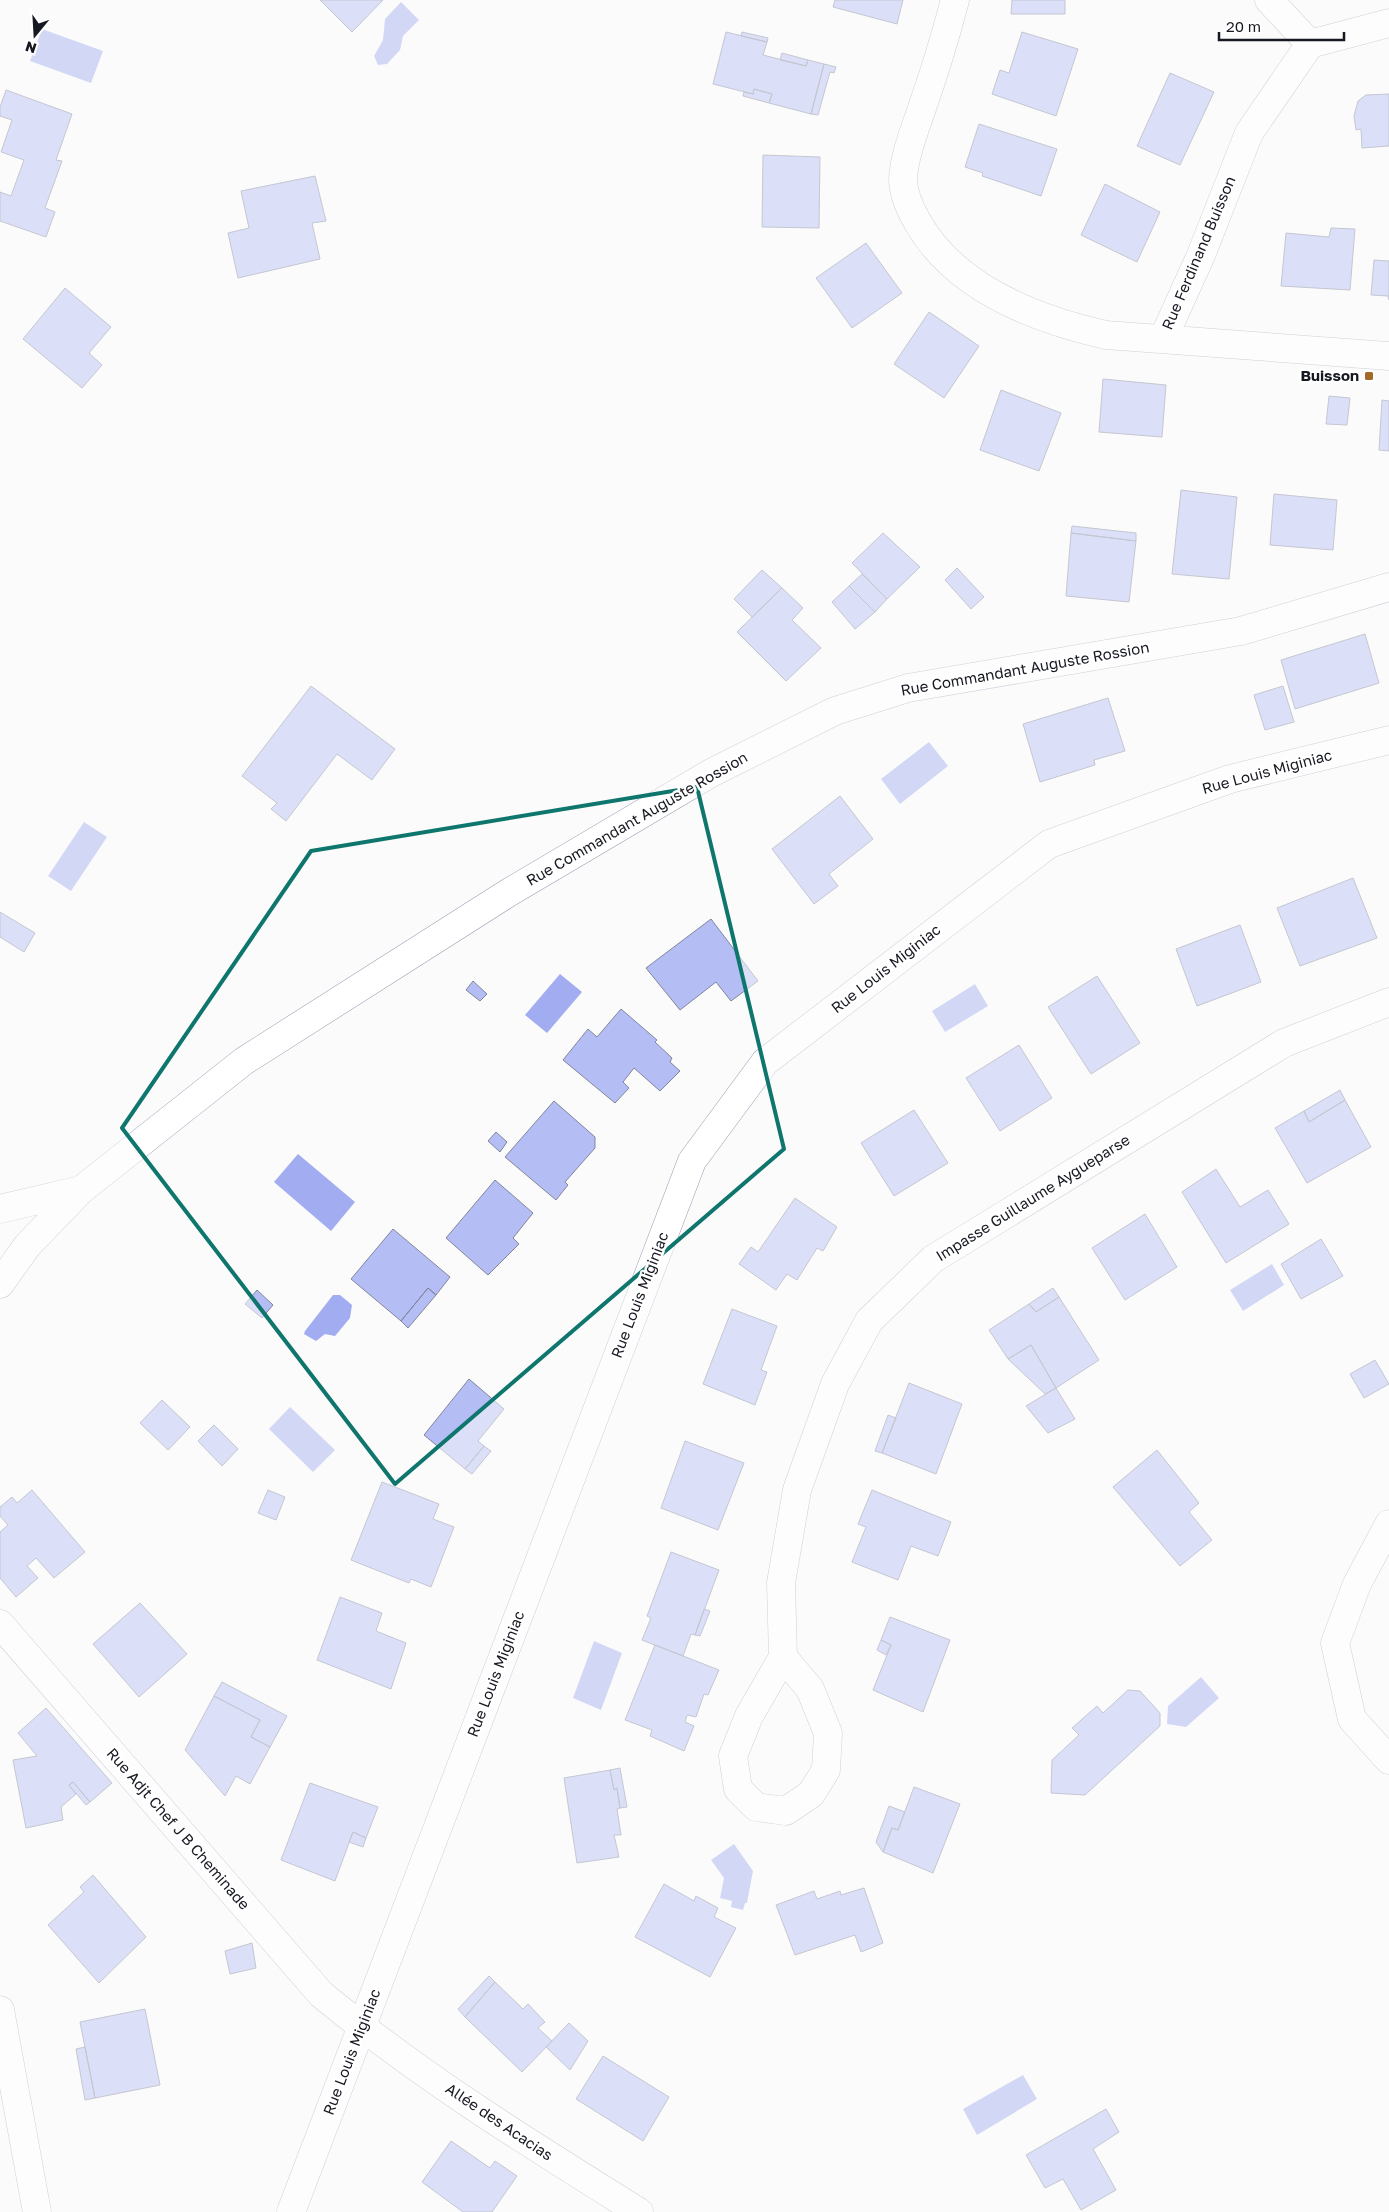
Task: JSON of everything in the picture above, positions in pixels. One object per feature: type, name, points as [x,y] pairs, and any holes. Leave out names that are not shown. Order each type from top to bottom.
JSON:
[{"type":"street","points":[[955,0],[944,45],[906,157],[903,181],[910,208],[928,241],[954,267],[1022,308],[1064,325],[1106,335],[1163,339]]},
{"type":"street","points":[[1269,0],[1310,44],[1389,23]]},
{"type":"street","name":"Rue Ferdinand Buisson","points":[[1310,44],[1249,133],[1201,255],[1163,339],[1389,356]]},
{"type":"street","name":"Rue Commandant Auguste Rossion","points":[[0,1284],[27,1246],[81,1190],[244,1061],[483,909],[711,773],[835,711],[908,688],[1241,631],[1389,587]]},
{"type":"street","name":"Rue Louis Miginiac","points":[[291,2212],[692,1161],[765,1062],[1049,844],[1230,779],[1389,740]]},
{"type":"street","name":"Impasse Guillaume Aygueparse","points":[[782,1657],[810,1689],[828,1733],[826,1770],[811,1794],[786,1810],[756,1807],[738,1789],[733,1756],[749,1716],[782,1657],[781,1583],[797,1490],[835,1384],[869,1321],[933,1259],[1284,1043],[1389,1002]]},
{"type":"street","points":[[0,1209],[81,1190]]},
{"type":"street","points":[[1389,1524],[1357,1584],[1335,1643],[1352,1719],[1389,1760]]},
{"type":"street","name":"Rue Adjt Chef J B Cheminade","points":[[0,1624],[321,1994],[362,2028]]},
{"type":"street","points":[[0,2010],[37,2212]]},
{"type":"street","name":"Allée des Acacias","points":[[362,2028],[516,2135],[639,2212]]},
{"type":"highlighted area","points":[[697,787],[784,1149],[395,1484],[122,1128],[311,851]]},
{"type":"water","points":[[401,2],[419,20],[403,36],[400,50],[387,64],[378,65],[374,56],[383,40],[385,19]]},
{"type":"water","points":[[42,29],[103,51],[91,83],[30,61]]},
{"type":"water","points":[[929,742],[948,766],[900,804],[881,779]]},
{"type":"water","points":[[84,822],[107,837],[71,891],[48,876]]},
{"type":"water","points":[[560,974],[582,992],[547,1033],[525,1015]]},
{"type":"water","points":[[975,984],[988,1006],[945,1032],[932,1011]]},
{"type":"water","points":[[298,1154],[355,1202],[331,1231],[274,1182]]},
{"type":"water","points":[[1272,1264],[1284,1285],[1243,1311],[1230,1290]]},
{"type":"water","points":[[333,1295],[340,1295],[352,1305],[350,1318],[335,1336],[325,1334],[316,1341],[304,1334],[305,1331]]},
{"type":"water","points":[[290,1407],[335,1450],[313,1472],[269,1429]]},
{"type":"water","points":[[594,1641],[622,1653],[601,1710],[573,1698]]},
{"type":"water","points":[[1201,1677],[1219,1698],[1186,1727],[1167,1724],[1168,1706]]},
{"type":"water","points":[[734,1844],[753,1871],[747,1903],[745,1903],[743,1910],[731,1907],[732,1901],[720,1898],[724,1878],[711,1860]]},
{"type":"water","points":[[1023,2075],[1037,2099],[977,2135],[963,2109]]},
{"type":"building","points":[[320,0],[383,0],[352,32]]},
{"type":"building","points":[[835,0],[903,0],[897,24],[833,7]]},
{"type":"building","points":[[1012,0],[1065,0],[1065,14],[1011,14]]},
{"type":"building","points":[[726,32],[767,42],[763,55],[806,66],[808,60],[824,64],[811,114],[769,103],[772,94],[754,89],[753,94],[713,84]]},
{"type":"building","points":[[742,32],[768,38],[767,42],[741,36]]},
{"type":"building","points":[[1022,32],[1078,49],[1056,116],[992,94],[1000,70],[1009,73]]},
{"type":"building","points":[[782,53],[808,60],[806,66],[780,60]]},
{"type":"building","points":[[824,64],[836,67],[834,73],[830,72],[818,115],[811,114]]},
{"type":"building","points":[[1170,73],[1214,92],[1180,165],[1137,146]]},
{"type":"building","points":[[754,89],[772,94],[769,103],[743,96],[744,92],[753,94]]},
{"type":"building","points":[[6,90],[72,114],[56,160],[62,161],[45,208],[55,212],[46,237],[0,221],[0,192],[11,196],[24,160],[1,152],[12,120],[0,116],[0,107]]},
{"type":"building","points":[[1389,94],[1389,146],[1362,148],[1361,129],[1356,130],[1354,116],[1358,101],[1366,95]]},
{"type":"building","points":[[979,124],[1057,149],[1041,196],[982,176],[983,173],[965,167]]},
{"type":"building","points":[[763,155],[820,157],[819,228],[762,227]]},
{"type":"building","points":[[315,176],[326,221],[312,223],[320,259],[238,278],[228,233],[249,228],[241,191]]},
{"type":"building","points":[[1105,184],[1160,212],[1137,262],[1081,235]]},
{"type":"building","points":[[1331,228],[1355,229],[1350,290],[1281,286],[1286,233],[1329,237]]},
{"type":"building","points":[[866,243],[902,293],[852,328],[816,278]]},
{"type":"building","points":[[1374,260],[1389,261],[1389,300],[1388,296],[1371,295]]},
{"type":"building","points":[[65,288],[111,327],[89,353],[102,365],[82,388],[23,339]]},
{"type":"building","points":[[929,312],[979,346],[944,398],[894,364]]},
{"type":"building","points":[[1103,379],[1166,385],[1162,437],[1099,432]]},
{"type":"building","points":[[1001,390],[1061,413],[1039,471],[980,450]]},
{"type":"building","points":[[1329,396],[1350,398],[1347,425],[1326,424]]},
{"type":"building","points":[[1382,400],[1389,401],[1389,451],[1379,450]]},
{"type":"building","points":[[1181,490],[1237,497],[1229,579],[1172,574]]},
{"type":"building","points":[[1274,494],[1337,500],[1333,550],[1270,545]]},
{"type":"building","points":[[1072,526],[1136,533],[1136,541],[1071,533]]},
{"type":"building","points":[[883,533],[920,567],[887,599],[852,563]]},
{"type":"building","points":[[1071,533],[1136,541],[1129,602],[1066,596]]},
{"type":"building","points":[[957,568],[984,597],[971,609],[945,580]]},
{"type":"building","points":[[762,570],[782,588],[752,617],[734,599]]},
{"type":"building","points":[[862,574],[887,599],[875,612],[849,586]]},
{"type":"building","points":[[849,586],[875,612],[855,629],[832,602]]},
{"type":"building","points":[[782,588],[803,608],[792,620],[821,648],[786,681],[737,632]]},
{"type":"building","points":[[1365,634],[1379,683],[1295,709],[1281,660]]},
{"type":"building","points":[[311,686],[395,749],[372,780],[337,754],[286,821],[271,809],[277,803],[242,776]]},
{"type":"building","points":[[1283,686],[1294,722],[1265,730],[1254,695]]},
{"type":"building","points":[[1108,698],[1125,751],[1094,760],[1095,765],[1040,782],[1023,724]]},
{"type":"building","points":[[840,796],[873,839],[829,874],[838,886],[814,904],[772,849]]},
{"type":"building","points":[[1353,878],[1377,938],[1300,966],[1277,908]]},
{"type":"building","points":[[0,912],[35,933],[24,952],[0,937]]},
{"type":"building","points":[[711,919],[758,981],[731,1001],[716,982],[680,1010],[646,968]]},
{"type":"building","points":[[1240,925],[1261,982],[1197,1006],[1176,949]]},
{"type":"building","points":[[1097,976],[1140,1043],[1091,1074],[1048,1007]]},
{"type":"building","points":[[473,981],[487,994],[480,1001],[466,990]]},
{"type":"building","points":[[621,1009],[657,1040],[655,1042],[672,1058],[670,1062],[680,1071],[660,1091],[634,1068],[623,1082],[629,1088],[615,1103],[563,1060],[588,1029],[597,1037]]},
{"type":"building","points":[[1019,1045],[1052,1098],[1000,1131],[966,1078]]},
{"type":"building","points":[[1340,1090],[1345,1100],[1309,1122],[1304,1111]]},
{"type":"building","points":[[1345,1100],[1371,1147],[1307,1183],[1275,1128],[1304,1111],[1309,1122]]},
{"type":"building","points":[[554,1101],[595,1137],[595,1148],[565,1182],[568,1185],[556,1200],[505,1157]]},
{"type":"building","points":[[914,1110],[948,1163],[894,1196],[861,1143]]},
{"type":"building","points":[[496,1132],[507,1142],[500,1152],[488,1141]]},
{"type":"building","points":[[1216,1169],[1240,1207],[1268,1190],[1289,1224],[1226,1263],[1182,1192]]},
{"type":"building","points":[[495,1180],[533,1213],[513,1238],[519,1244],[488,1275],[446,1238]]},
{"type":"building","points":[[795,1198],[837,1227],[823,1251],[817,1248],[797,1280],[787,1274],[776,1290],[739,1264],[751,1247],[758,1252]]},
{"type":"building","points":[[1145,1214],[1177,1267],[1125,1300],[1092,1248]]},
{"type":"building","points":[[393,1229],[450,1277],[436,1295],[428,1288],[401,1321],[351,1279]]},
{"type":"building","points":[[1321,1239],[1343,1276],[1301,1299],[1281,1264]]},
{"type":"building","points":[[428,1288],[436,1295],[408,1328],[401,1321]]},
{"type":"building","points":[[1053,1288],[1059,1297],[1036,1312],[1029,1304]]},
{"type":"building","points":[[257,1290],[273,1305],[262,1318],[245,1304]]},
{"type":"building","points":[[1059,1297],[1099,1360],[1056,1388],[1031,1345],[1008,1359],[989,1330],[1029,1304],[1036,1312]]},
{"type":"building","points":[[732,1309],[777,1326],[761,1370],[767,1372],[755,1405],[703,1384]]},
{"type":"building","points":[[1031,1345],[1056,1388],[1045,1394],[1008,1359]]},
{"type":"building","points":[[1375,1360],[1389,1384],[1364,1398],[1350,1374]]},
{"type":"building","points":[[469,1379],[504,1409],[478,1441],[484,1446],[465,1469],[424,1435]]},
{"type":"building","points":[[909,1383],[962,1404],[936,1474],[882,1453]]},
{"type":"building","points":[[1056,1388],[1075,1419],[1048,1433],[1026,1406]]},
{"type":"building","points":[[162,1400],[190,1427],[168,1450],[140,1423]]},
{"type":"building","points":[[888,1415],[896,1418],[882,1453],[875,1451]]},
{"type":"building","points":[[214,1425],[238,1449],[222,1466],[198,1441]]},
{"type":"building","points":[[685,1441],[744,1463],[718,1530],[661,1508]]},
{"type":"building","points":[[484,1446],[491,1451],[472,1474],[465,1469]]},
{"type":"building","points":[[1157,1450],[1199,1503],[1189,1512],[1212,1540],[1180,1566],[1113,1487]]},
{"type":"building","points":[[382,1482],[439,1504],[433,1519],[454,1527],[431,1587],[411,1579],[409,1583],[351,1560]]},
{"type":"building","points":[[32,1490],[85,1552],[54,1578],[36,1558],[27,1566],[38,1578],[16,1597],[0,1578],[0,1532],[8,1525],[0,1516],[0,1507],[12,1497],[17,1503]]},
{"type":"building","points":[[268,1490],[285,1497],[276,1520],[258,1513]]},
{"type":"building","points":[[872,1490],[951,1522],[938,1556],[911,1546],[898,1580],[852,1562],[866,1527],[858,1524]]},
{"type":"building","points":[[671,1552],[719,1570],[695,1635],[691,1634],[683,1656],[642,1640],[651,1618],[647,1616]]},
{"type":"building","points":[[340,1597],[382,1613],[376,1631],[406,1643],[391,1689],[317,1660]]},
{"type":"building","points":[[140,1603],[187,1654],[139,1697],[93,1644]]},
{"type":"building","points":[[704,1609],[710,1611],[700,1636],[695,1635]]},
{"type":"building","points":[[890,1617],[950,1640],[923,1712],[873,1690],[891,1645],[881,1640]]},
{"type":"building","points":[[881,1640],[891,1645],[886,1655],[877,1650]]},
{"type":"building","points":[[655,1645],[719,1670],[708,1695],[704,1694],[696,1717],[687,1715],[685,1722],[694,1726],[684,1751],[650,1736],[652,1730],[625,1720]]},
{"type":"building","points":[[222,1682],[287,1716],[270,1747],[251,1737],[260,1720],[214,1696]]},
{"type":"building","points":[[1128,1690],[1140,1691],[1160,1713],[1160,1726],[1085,1795],[1051,1793],[1052,1760],[1079,1735],[1072,1728],[1097,1706],[1103,1713]]},
{"type":"building","points":[[214,1696],[260,1720],[251,1737],[270,1747],[250,1784],[236,1776],[225,1796],[185,1750]]},
{"type":"building","points":[[46,1708],[112,1783],[90,1802],[73,1782],[69,1785],[76,1794],[61,1807],[63,1820],[26,1828],[13,1760],[37,1756],[18,1733]]},
{"type":"building","points":[[620,1768],[627,1807],[620,1808],[617,1788],[614,1790],[610,1770]]},
{"type":"building","points":[[610,1770],[614,1790],[617,1788],[620,1808],[617,1809],[621,1835],[614,1835],[619,1857],[577,1863],[564,1778]]},
{"type":"building","points":[[73,1782],[90,1802],[86,1805],[69,1785]]},
{"type":"building","points":[[310,1783],[378,1807],[366,1838],[353,1832],[335,1881],[281,1860]]},
{"type":"building","points":[[914,1787],[960,1804],[933,1873],[883,1852],[892,1828],[898,1830]]},
{"type":"building","points":[[889,1806],[905,1812],[898,1830],[892,1828],[883,1852],[876,1842]]},
{"type":"building","points":[[353,1832],[366,1838],[363,1847],[349,1842]]},
{"type":"building","points":[[93,1875],[146,1937],[99,1983],[48,1925],[84,1892],[80,1887]]},
{"type":"building","points":[[664,1884],[694,1901],[696,1896],[718,1908],[714,1917],[736,1928],[710,1977],[635,1937]]},
{"type":"building","points":[[864,1888],[883,1943],[861,1952],[855,1935],[795,1955],[776,1905],[814,1891],[817,1899],[840,1891],[841,1895]]},
{"type":"building","points":[[252,1943],[256,1968],[230,1974],[225,1951]]},
{"type":"building","points":[[489,1976],[495,1982],[465,2017],[458,2009]]},
{"type":"building","points":[[495,1982],[523,2009],[528,2004],[545,2022],[538,2028],[552,2041],[522,2072],[465,2017]]},
{"type":"building","points":[[145,2009],[160,2085],[95,2098],[80,2022]]},
{"type":"building","points":[[569,2023],[588,2041],[570,2070],[546,2047]]},
{"type":"building","points":[[85,2047],[95,2098],[85,2100],[76,2049]]},
{"type":"building","points":[[603,2056],[669,2097],[643,2141],[576,2099]]},
{"type":"building","points":[[1106,2109],[1119,2132],[1093,2149],[1116,2190],[1081,2210],[1063,2179],[1045,2188],[1026,2155]]},
{"type":"building","points":[[451,2141],[490,2168],[495,2161],[517,2176],[492,2212],[463,2212],[422,2182]]},
{"type":"place","name":"Buisson","points":[[1369,376]]}]
